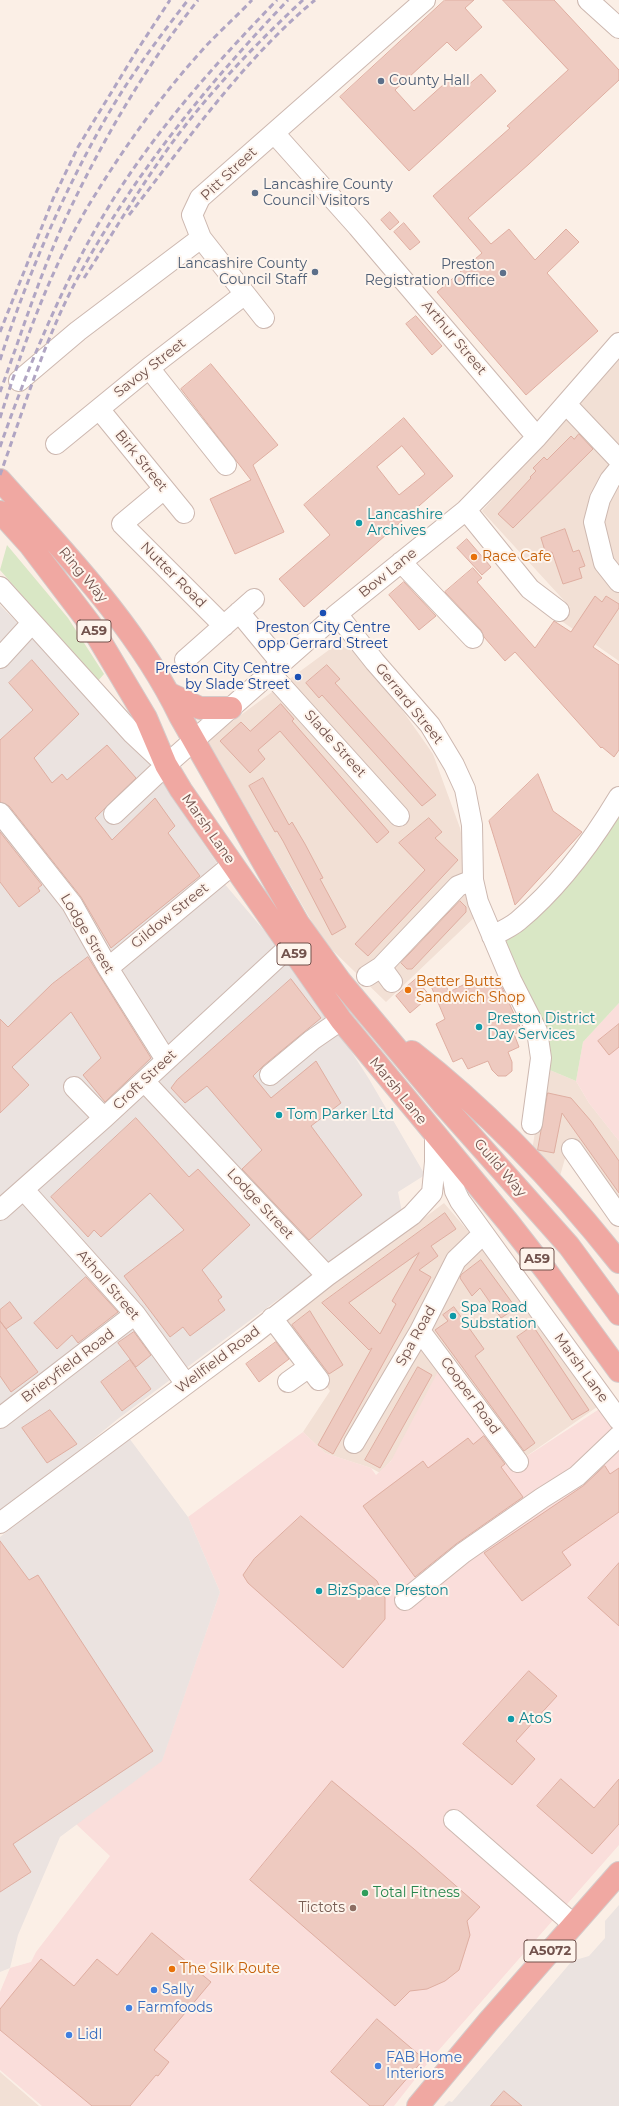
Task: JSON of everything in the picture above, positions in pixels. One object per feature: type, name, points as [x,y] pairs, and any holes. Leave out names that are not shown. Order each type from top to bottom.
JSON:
[{"type":"highway","name":"Ring Way","points":[[0,480],[102,596],[149,663],[168,693],[194,740]]},
{"type":"highway","name":"Ring Way","points":[[0,512],[30,545],[64,587],[90,624],[146,718],[166,764]]},
{"type":"highway","points":[[168,693],[200,708],[231,708]]},
{"type":"highway","name":"Marsh Lane","points":[[194,740],[298,923],[320,954],[377,1026]]},
{"type":"highway","name":"Marsh Lane","points":[[166,764],[181,790],[232,865],[341,1020],[449,1152]]},
{"type":"highway","points":[[377,1026],[442,1076],[527,1156],[619,1262]]},
{"type":"highway","name":"Guild Way","points":[[377,1026],[569,1246],[619,1314]]},
{"type":"highway","name":"Guild Way","points":[[449,1152],[547,1272],[619,1370]]},
{"type":"highway","name":"A5072","points":[[418,2106],[573,1924],[619,1873]]},
{"type":"street","name":"Pitt Street","points":[[264,318],[201,238],[192,215],[200,198],[320,91],[426,0]]},
{"type":"street","points":[[594,2],[619,28]]},
{"type":"street","name":"Arthur Street","points":[[274,133],[363,232],[537,437]]},
{"type":"street","points":[[19,381],[78,331],[201,238]]},
{"type":"street","name":"Savoy Street","points":[[56,444],[149,368],[245,294]]},
{"type":"street","name":"Bow Lane","points":[[194,740],[337,614],[466,510],[537,437],[619,343]]},
{"type":"street","points":[[149,368],[226,464]]},
{"type":"street","points":[[566,404],[619,460]]},
{"type":"street","name":"Birk Street","points":[[98,409],[184,513]]},
{"type":"street","points":[[619,469],[606,486],[600,499],[594,522],[604,563],[619,582]]},
{"type":"street","name":"Nutter Road","points":[[164,489],[122,524],[224,626]]},
{"type":"street","points":[[466,510],[530,589],[559,611]]},
{"type":"street","points":[[401,562],[473,638]]},
{"type":"street","name":"Marsh Lane","points":[[0,588],[133,734],[166,764]]},
{"type":"street","points":[[185,660],[254,599]]},
{"type":"street","name":"Slade Street","points":[[239,612],[276,668],[399,816]]},
{"type":"street","name":"Gerrard Street","points":[[337,614],[375,662],[430,725],[454,765],[464,789],[472,826],[474,880],[478,902],[492,936],[537,1031],[541,1058],[532,1124]]},
{"type":"street","points":[[0,658],[32,623]]},
{"type":"street","points":[[114,814],[166,764],[194,740]]},
{"type":"street","points":[[492,936],[518,922],[567,872],[606,819],[619,797]]},
{"type":"street","name":"Lodge Street","points":[[0,813],[72,904],[108,968],[166,1060]]},
{"type":"street","name":"Gildow Street","points":[[108,968],[232,865]]},
{"type":"street","points":[[380,975],[458,886],[474,880]]},
{"type":"street","name":"Croft Street","points":[[0,1210],[104,1118],[289,947]]},
{"type":"street","points":[[270,1076],[312,1040],[341,1020]]},
{"type":"street","name":"Lodge Street","points":[[144,1080],[327,1276]]},
{"type":"street","points":[[74,1087],[104,1118]]},
{"type":"street","points":[[435,1135],[435,1170],[432,1192],[460,1201]]},
{"type":"street","points":[[572,1149],[619,1216]]},
{"type":"street","name":"Marsh Lane","points":[[449,1152],[455,1191],[460,1201],[619,1420]]},
{"type":"street","name":"Atholl Street","points":[[24,1190],[135,1314],[186,1384]]},
{"type":"street","name":"Wellfield Road","points":[[3,1516],[186,1384],[327,1276],[412,1215],[432,1192]]},
{"type":"street","name":"Spa Road","points":[[354,1443],[420,1330],[456,1260],[483,1234]]},
{"type":"street","name":"Brieryfield Road","points":[[3,1408],[135,1314]]},
{"type":"street","points":[[272,1318],[314,1374],[288,1382]]},
{"type":"street","name":"Cooper Road","points":[[420,1330],[518,1462]]},
{"type":"street","points":[[406,1600],[462,1553],[577,1476],[619,1436]]},
{"type":"street","points":[[454,1820],[573,1924]]},
{"type":"shaded area","points":[[619,357],[619,661],[560,620],[570,607],[482,511]]},
{"type":"shaded area","points":[[0,605],[140,749],[216,862],[217,875],[302,975],[369,1079],[425,1175],[398,1192],[403,1217],[276,1301],[119,1418],[0,1515]]},
{"type":"shaded area","points":[[337,644],[365,657],[433,754],[460,828],[477,915],[386,1002],[323,941],[207,740]]},
{"type":"shaded area","points":[[619,1003],[619,1141],[589,1103],[576,1081],[583,1042]]},
{"type":"shaded area","points":[[545,1068],[576,1081],[589,1103],[619,1141],[619,1206],[570,1141],[560,1176],[532,1151]]},
{"type":"shaded area","points":[[444,1203],[480,1245],[597,1407],[518,1462],[396,1455],[380,1473],[371,1468],[325,1453],[303,1432],[330,1391],[279,1320],[399,1237]]},
{"type":"shaded area","points":[[444,1360],[518,1462],[607,1404],[619,1420],[619,1845],[431,2059],[394,2106],[42,2106],[0,2070],[0,1992],[10,1968],[31,1962],[36,1952],[110,1856],[76,1824],[162,1760],[220,1592],[188,1517],[303,1432],[325,1453],[371,1468],[376,1475],[391,1461]]},
{"type":"shaded area","points":[[129,1438],[188,1517],[220,1592],[162,1761],[60,1837],[18,1935],[10,1968],[0,1972],[0,1537]]},
{"type":"shaded area","points":[[619,1905],[619,2106],[444,2106],[449,2101],[452,2102],[572,1961],[589,1956],[605,1938],[605,1921]]},
{"type":"shaded area","points":[[0,2072],[39,2106],[0,2106]]},
{"type":"green space","points":[[7,545],[68,618],[104,674],[97,682],[0,570]]},
{"type":"green space","points":[[619,802],[619,1003],[583,1042],[576,1081],[545,1068],[496,939]]},
{"type":"building","name":"County Hall","points":[[445,0],[474,0],[465,8],[482,27],[456,51],[447,42],[395,90],[414,111],[454,75],[466,87],[481,74],[496,91],[409,171],[340,97]]},
{"type":"building","name":"Preston Registration Office","points":[[503,0],[554,0],[619,70],[619,80],[529,164],[468,218],[491,244],[509,229],[535,260],[566,229],[579,242],[547,273],[598,331],[526,395],[437,292],[482,253],[433,196],[510,128],[507,126],[568,70]]},
{"type":"building","points":[[390,212],[399,222],[390,230],[381,220]]},
{"type":"building","points":[[404,223],[420,242],[410,250],[394,232]]},
{"type":"building","points":[[416,316],[442,346],[432,355],[406,324]]},
{"type":"building","points":[[211,364],[278,445],[253,465],[284,532],[235,554],[210,499],[251,480],[181,389]]},
{"type":"building","name":"Lancashire Archives","points":[[404,418],[453,476],[304,607],[279,579],[330,535],[304,505]],"holes":[[[402,446],[425,474],[399,495],[377,467]]]},
{"type":"building","points":[[579,434],[593,449],[513,528],[498,514],[531,478],[530,477],[536,471],[533,468],[544,457],[547,460],[571,436],[574,439]]},
{"type":"building","points":[[565,529],[573,552],[579,550],[585,566],[579,568],[582,578],[563,584],[552,552],[546,554],[541,538]]},
{"type":"building","name":"Race Cafe","points":[[467,539],[491,567],[482,575],[457,548]]},
{"type":"building","points":[[473,568],[482,578],[477,582],[535,648],[554,621],[571,632],[595,596],[602,602],[606,596],[619,604],[619,608],[593,647],[619,665],[619,750],[614,757],[602,747],[601,748],[515,652],[505,661],[484,637],[481,630],[445,592]]},
{"type":"building","points":[[404,582],[436,616],[419,630],[389,595]]},
{"type":"building","points":[[32,660],[79,714],[34,758],[52,783],[62,774],[67,780],[107,745],[136,778],[95,818],[112,840],[155,798],[175,826],[168,833],[200,876],[111,948],[81,897],[9,806],[0,802],[0,740],[33,710],[9,683]]},
{"type":"building","points":[[327,665],[340,679],[335,683],[436,795],[422,806],[322,695],[319,698],[306,683]]},
{"type":"building","points":[[281,704],[294,719],[292,721],[389,832],[377,843],[280,731],[258,750],[265,759],[250,773],[220,741],[241,722],[250,731]]},
{"type":"building","points":[[538,774],[553,811],[582,832],[515,905],[489,821]]},
{"type":"building","points":[[263,778],[289,825],[292,822],[305,844],[323,878],[320,879],[346,927],[332,935],[283,841],[277,831],[275,832],[249,786]]},
{"type":"building","points":[[429,818],[442,832],[435,838],[458,860],[368,956],[355,944],[425,870],[399,843]]},
{"type":"building","points":[[0,832],[42,885],[38,888],[40,891],[19,907],[0,882]]},
{"type":"building","points":[[460,901],[466,907],[466,912],[412,969],[407,969],[401,963]]},
{"type":"building","points":[[88,957],[151,1058],[105,1102],[83,1075],[101,1058],[71,1012],[12,1067],[29,1085],[0,1113],[0,1019],[8,1027],[52,984]]},
{"type":"building","name":"Preston District Day Services","points":[[491,978],[492,981],[498,979],[522,1031],[514,1034],[519,1047],[508,1052],[512,1062],[512,1071],[506,1076],[498,1076],[492,1070],[488,1061],[468,1069],[462,1058],[453,1062],[436,1024],[445,1019],[431,986],[443,980],[449,992],[465,984],[467,989]]},
{"type":"building","name":"Tom Parker Ltd","points":[[291,979],[321,1018],[253,1076],[271,1098],[316,1061],[341,1103],[311,1126],[362,1195],[309,1240],[242,1169],[262,1150],[207,1086],[185,1103],[171,1088],[177,1080]]},
{"type":"building","points":[[416,979],[430,996],[410,1013],[396,996]]},
{"type":"building","points":[[619,1024],[619,1047],[609,1055],[598,1041]]},
{"type":"building","points":[[548,1093],[571,1098],[591,1121],[619,1161],[619,1193],[562,1113],[554,1153],[538,1150]]},
{"type":"building","points":[[136,1118],[189,1177],[198,1169],[250,1225],[202,1270],[222,1297],[218,1300],[225,1310],[190,1336],[183,1327],[170,1337],[124,1276],[184,1230],[150,1193],[101,1237],[94,1230],[88,1237],[51,1197]]},
{"type":"building","points":[[445,1213],[456,1229],[431,1246],[438,1256],[419,1270],[431,1277],[333,1454],[318,1445],[372,1348],[369,1350],[322,1303]],"holes":[[[419,1253],[392,1301],[396,1304],[380,1334],[349,1303]]]},
{"type":"building","points":[[481,1260],[516,1308],[501,1318],[480,1288],[472,1296],[460,1278],[461,1275]]},
{"type":"building","points":[[86,1277],[118,1312],[78,1343],[72,1335],[57,1349],[34,1323]]},
{"type":"building","points":[[10,1302],[22,1318],[6,1329],[0,1321],[0,1310]]},
{"type":"building","points":[[454,1307],[484,1349],[475,1356],[535,1443],[524,1451],[435,1330],[448,1321],[443,1315]]},
{"type":"building","points":[[310,1311],[343,1365],[329,1374],[292,1325]]},
{"type":"building","points":[[0,1321],[38,1372],[11,1392],[0,1376]]},
{"type":"building","points":[[533,1326],[589,1410],[572,1420],[517,1337]]},
{"type":"building","points":[[134,1332],[151,1355],[136,1367],[118,1343]]},
{"type":"building","points":[[276,1342],[289,1359],[259,1382],[246,1364]]},
{"type":"building","points":[[130,1360],[151,1389],[122,1411],[101,1382]]},
{"type":"building","points":[[418,1367],[432,1375],[380,1468],[365,1460]]},
{"type":"building","points":[[50,1410],[77,1444],[47,1463],[22,1428]]},
{"type":"building","points":[[484,1436],[505,1464],[501,1467],[523,1497],[456,1544],[415,1577],[363,1506],[423,1461],[428,1468],[468,1438],[473,1444]]},
{"type":"building","points":[[605,1466],[610,1474],[619,1468],[619,1512],[562,1552],[571,1565],[522,1601],[484,1553],[583,1486]]},
{"type":"building","name":"BizSpace Preston","points":[[301,1516],[377,1581],[385,1598],[385,1619],[343,1668],[248,1583],[243,1575],[254,1559]]},
{"type":"building","points":[[0,1541],[29,1580],[38,1575],[153,1751],[13,1844],[31,1872],[0,1892]]},
{"type":"building","points":[[619,1563],[619,1626],[588,1598]]},
{"type":"building","name":"AtoS","points":[[529,1671],[557,1696],[516,1741],[535,1759],[512,1785],[463,1744]]},
{"type":"building","points":[[561,1779],[594,1808],[619,1779],[619,1824],[592,1854],[537,1806]]},
{"type":"building","name":"Total Fitness","points":[[332,1781],[414,1849],[480,1907],[467,1921],[470,1935],[459,1970],[445,1981],[427,1989],[410,1991],[395,2006],[250,1880]]},
{"type":"building","points":[[152,1933],[211,1982],[154,2050],[169,2062],[130,2106],[92,2106],[0,2030],[0,2009],[41,1959],[74,1986],[97,1959],[117,1975]]},
{"type":"building","name":"FAB Home Interiors","points":[[377,2019],[424,2059],[383,2106],[370,2106],[331,2072]]},
{"type":"building","points":[[504,2091],[522,2106],[491,2106]]},
{"type":"railway","points":[[0,332],[53,199],[78,147],[136,52],[170,0]]},
{"type":"railway","points":[[0,360],[35,264],[77,171],[110,111],[137,68],[188,0]]},
{"type":"railway","points":[[0,392],[46,264],[78,193],[108,135],[142,79],[198,0]]},
{"type":"railway","points":[[0,418],[19,361],[41,303],[66,247],[95,195],[133,137],[175,82],[205,47],[252,0]]},
{"type":"railway","points":[[0,447],[50,319],[80,257],[114,198],[170,119],[233,46],[277,0]]},
{"type":"railway","points":[[0,475],[35,376],[64,304],[98,242],[146,168],[172,133],[199,99],[288,0]]},
{"type":"railway","points":[[84,278],[143,185],[181,131],[209,96],[239,63],[303,0]]},
{"type":"railway","points":[[129,215],[239,75],[288,24],[315,0]]},
{"type":"place","name":"County Hall","points":[[381,81]]},
{"type":"place","name":"Lancashire County Council Visitors","points":[[255,193]]},
{"type":"place","name":"Lancashire County Council Staff","points":[[315,272]]},
{"type":"place","name":"Preston Registration Office","points":[[503,273]]},
{"type":"place","name":"Lancashire Archives","points":[[359,523]]},
{"type":"place","name":"Race Cafe","points":[[474,557]]},
{"type":"place","name":"Preston City Centre opp Gerrard Street","points":[[323,613]]},
{"type":"place","name":"Preston City Centre by Slade Street","points":[[298,677]]},
{"type":"place","name":"Better Butts Sandwich Shop","points":[[408,990]]},
{"type":"place","name":"Preston District Day Services","points":[[479,1027]]},
{"type":"place","name":"Tom Parker Ltd","points":[[279,1115]]},
{"type":"place","name":"Spa Road Substation","points":[[453,1316]]},
{"type":"place","name":"BizSpace Preston","points":[[319,1591]]},
{"type":"place","name":"AtoS","points":[[511,1719]]},
{"type":"place","name":"Total Fitness","points":[[365,1893]]},
{"type":"place","name":"Tictots","points":[[353,1908]]},
{"type":"place","name":"The Silk Route","points":[[172,1969]]},
{"type":"place","name":"Sally","points":[[154,1990]]},
{"type":"place","name":"Farmfoods","points":[[129,2008]]},
{"type":"place","name":"Lidl","points":[[69,2035]]},
{"type":"place","name":"FAB Home Interiors","points":[[378,2066]]}]
